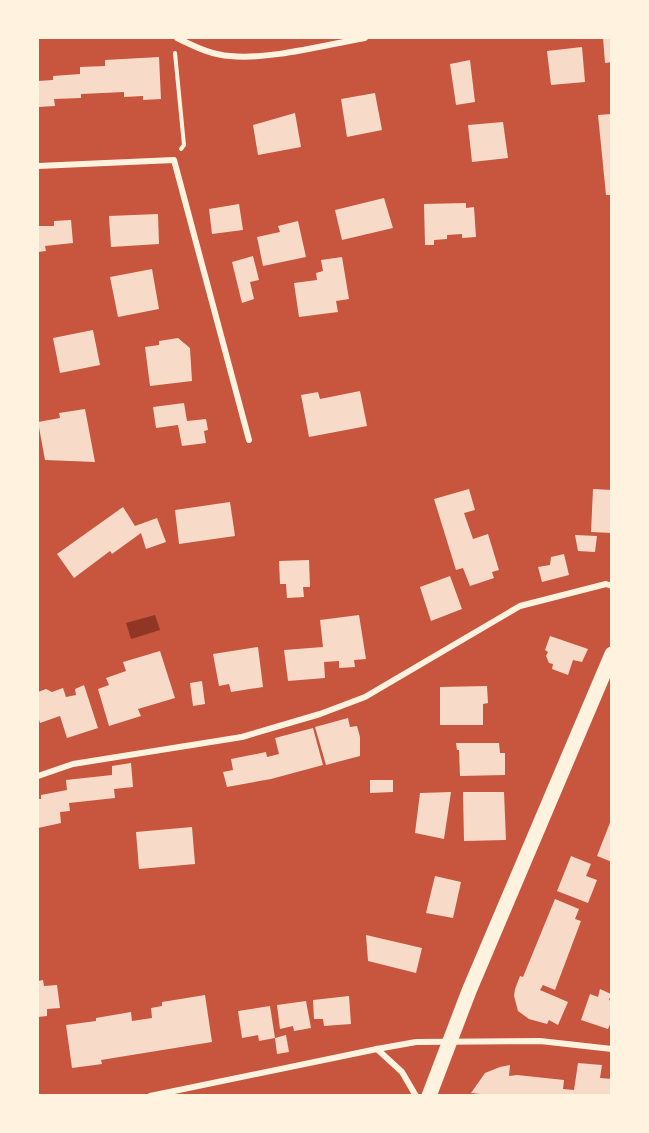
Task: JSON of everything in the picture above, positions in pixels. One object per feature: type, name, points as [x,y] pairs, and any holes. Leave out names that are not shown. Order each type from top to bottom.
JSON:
[{"type":"main road","points":[[429,1095],[469,991],[612,654]]},
{"type":"street","points":[[177,38],[199,49],[229,56],[263,56],[365,38]]},
{"type":"street","points":[[38,166],[174,160],[249,440]]},
{"type":"street","points":[[38,776],[73,764],[242,736],[320,714],[374,692],[520,606],[606,584],[612,586]]},
{"type":"street","points":[[150,1095],[416,1042],[540,1041],[612,1049]]},
{"type":"street","points":[[377,1049],[402,1072],[416,1095]]},
{"type":"path","points":[[174,160],[184,145],[175,50]]},
{"type":"shaded area","points":[[155,615],[160,630],[131,639],[126,623]]},
{"type":"building","points":[[603,38],[612,38],[612,62],[605,63]]},
{"type":"building","points":[[582,47],[585,82],[551,85],[547,51]]},
{"type":"building","points":[[159,57],[161,99],[143,100],[143,96],[124,97],[124,92],[81,94],[81,98],[54,99],[55,106],[38,107],[38,81],[53,80],[53,76],[80,74],[80,67],[105,66],[105,60]]},
{"type":"building","points":[[470,60],[475,102],[456,105],[450,64]]},
{"type":"building","points":[[375,93],[382,130],[347,137],[341,99]]},
{"type":"building","points":[[295,113],[301,147],[258,155],[253,125]]},
{"type":"building","points":[[612,114],[612,195],[606,195],[598,115]]},
{"type":"building","points":[[503,122],[508,158],[472,162],[468,125]]},
{"type":"building","points":[[384,198],[393,228],[342,240],[335,210]]},
{"type":"building","points":[[466,203],[466,208],[474,207],[476,237],[462,238],[462,234],[447,235],[447,239],[434,240],[434,245],[425,245],[424,204]]},
{"type":"building","points":[[239,204],[243,230],[212,234],[209,209]]},
{"type":"building","points":[[158,214],[159,244],[111,247],[109,216]]},
{"type":"building","points":[[71,220],[73,243],[45,246],[46,251],[38,252],[38,226],[54,226],[54,221]]},
{"type":"building","points":[[298,221],[306,257],[263,266],[257,237],[280,232],[278,226]]},
{"type":"building","points":[[253,256],[259,280],[250,282],[254,299],[242,303],[232,262]]},
{"type":"building","points":[[342,257],[349,299],[336,301],[338,312],[299,317],[294,283],[317,280],[316,273],[323,271],[321,260]]},
{"type":"building","points":[[152,269],[159,309],[118,317],[110,277]]},
{"type":"building","points":[[93,330],[100,365],[60,373],[53,338]]},
{"type":"building","points":[[178,338],[190,348],[192,381],[150,386],[145,347],[159,345],[159,341]]},
{"type":"building","points":[[360,391],[367,426],[309,437],[301,395],[318,392],[320,399]]},
{"type":"building","points":[[184,403],[187,421],[206,419],[208,430],[204,431],[206,443],[182,446],[178,425],[156,428],[153,407]]},
{"type":"building","points":[[85,409],[95,462],[45,460],[38,422],[60,418],[59,413]]},
{"type":"building","points":[[469,489],[475,510],[464,513],[473,539],[488,534],[499,570],[492,572],[494,578],[470,586],[463,568],[456,570],[434,499]]},
{"type":"building","points":[[593,489],[612,490],[612,533],[591,532]]},
{"type":"building","points":[[230,502],[235,536],[179,544],[175,510]]},
{"type":"building","points":[[123,507],[135,526],[157,518],[166,542],[146,549],[141,533],[112,554],[110,551],[74,578],[57,554]]},
{"type":"building","points":[[575,535],[597,536],[595,552],[578,551]]},
{"type":"building","points":[[564,554],[569,575],[542,582],[538,567],[550,565],[551,557]]},
{"type":"building","points":[[309,560],[310,587],[303,587],[304,597],[287,598],[286,584],[280,584],[279,561]]},
{"type":"building","points":[[450,576],[462,609],[431,621],[420,587]]},
{"type":"building","points":[[359,615],[366,659],[354,660],[355,667],[339,668],[339,661],[324,662],[325,678],[288,681],[284,650],[323,647],[320,620]]},
{"type":"building","points":[[550,636],[588,649],[582,662],[573,660],[568,675],[552,669],[553,664],[549,663],[546,656],[548,652],[545,650]]},
{"type":"building","points":[[258,647],[263,687],[231,692],[229,684],[219,686],[213,654]]},
{"type":"building","points":[[160,651],[175,698],[138,709],[141,716],[109,726],[98,689],[109,685],[106,678],[126,671],[123,662]]},
{"type":"building","points":[[202,681],[205,704],[193,706],[190,683]]},
{"type":"building","points":[[84,685],[98,728],[67,738],[60,716],[40,723],[38,692],[46,689],[52,692],[63,688],[66,697],[76,695],[75,689]]},
{"type":"building","points":[[487,686],[488,703],[483,704],[483,725],[440,725],[440,687]]},
{"type":"building","points":[[348,718],[350,727],[357,726],[360,737],[360,756],[326,765],[315,727]]},
{"type":"building","points":[[313,728],[323,765],[271,779],[227,787],[223,772],[233,770],[231,759],[266,752],[267,757],[279,754],[275,738]]},
{"type":"building","points":[[456,743],[499,743],[500,753],[505,753],[505,775],[460,776],[459,750],[457,750]]},
{"type":"building","points":[[131,763],[133,787],[114,789],[115,798],[69,803],[70,811],[60,812],[61,823],[38,828],[38,799],[41,799],[41,795],[67,790],[66,780],[112,775],[112,766]]},
{"type":"building","points":[[370,780],[393,780],[393,792],[370,793]]},
{"type":"building","points":[[451,792],[444,839],[415,833],[420,793]]},
{"type":"building","points":[[463,792],[504,792],[506,840],[464,841]]},
{"type":"building","points":[[612,820],[612,862],[597,856]]},
{"type":"building","points":[[192,827],[195,864],[139,869],[136,832]]},
{"type":"building","points":[[571,856],[591,864],[586,876],[597,880],[588,903],[557,891]]},
{"type":"building","points":[[435,876],[461,882],[453,918],[426,913]]},
{"type":"building","points":[[555,899],[579,909],[575,919],[581,921],[555,990],[543,985],[540,990],[568,1002],[558,1025],[549,1020],[547,1024],[529,1019],[518,1011],[514,996],[520,976],[523,977]]},
{"type":"building","points":[[366,935],[422,948],[416,973],[368,961]]},
{"type":"building","points":[[43,980],[44,986],[57,985],[60,1008],[47,1009],[47,1016],[38,1017],[38,981]]},
{"type":"building","points":[[600,989],[611,994],[609,1000],[612,1001],[612,1020],[608,1029],[581,1020],[590,994],[598,997]]},
{"type":"building","points":[[205,995],[212,1042],[101,1060],[102,1064],[72,1068],[66,1025],[96,1021],[96,1018],[131,1012],[132,1021],[152,1018],[151,1008],[162,1006],[162,1002]]},
{"type":"building","points":[[349,996],[351,1024],[324,1026],[323,1019],[314,1019],[313,1000]]},
{"type":"building","points":[[306,1001],[311,1028],[294,1031],[293,1026],[280,1029],[277,1005]]},
{"type":"building","points":[[270,1006],[275,1038],[259,1041],[258,1035],[242,1038],[238,1011]]},
{"type":"building","points":[[286,1035],[289,1052],[277,1054],[275,1038]]},
{"type":"building","points":[[578,1063],[602,1065],[600,1078],[612,1079],[612,1095],[471,1093],[485,1073],[510,1065],[509,1076],[564,1080],[563,1089],[574,1090]]}]
